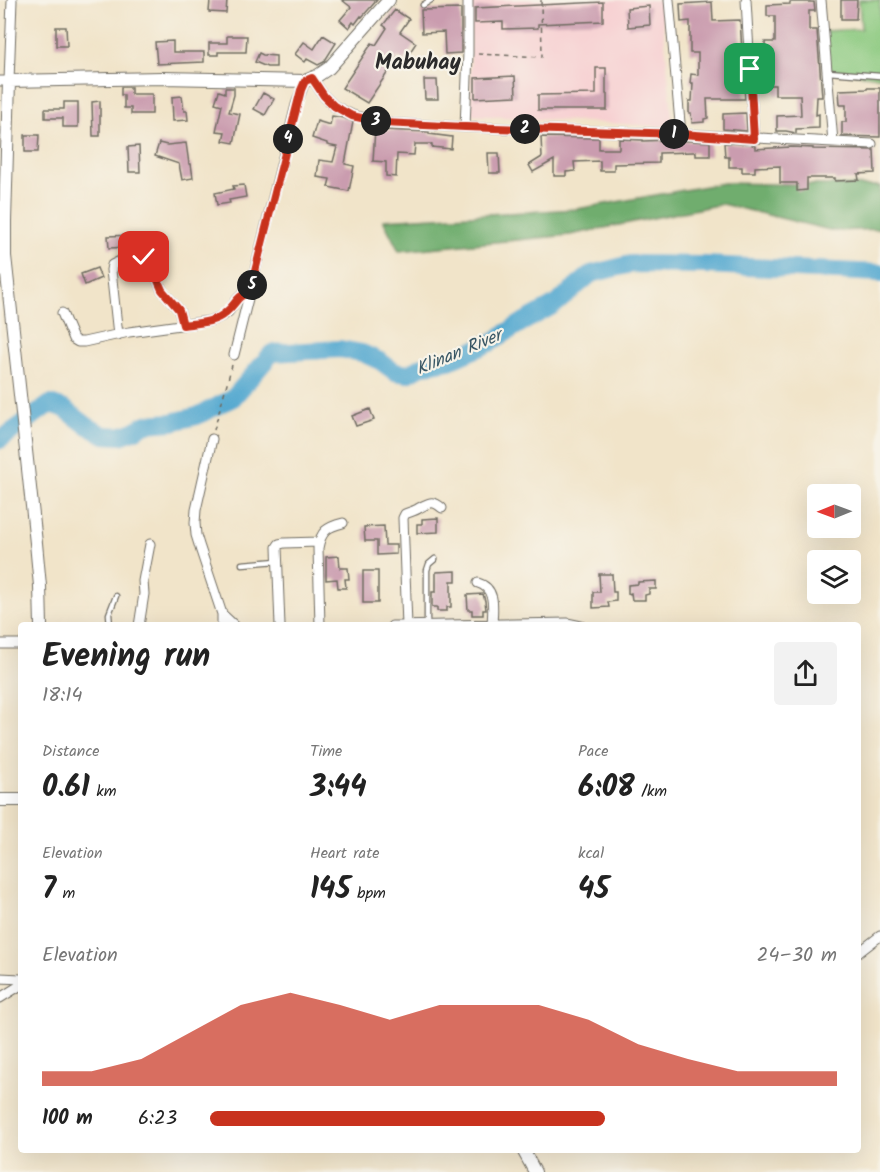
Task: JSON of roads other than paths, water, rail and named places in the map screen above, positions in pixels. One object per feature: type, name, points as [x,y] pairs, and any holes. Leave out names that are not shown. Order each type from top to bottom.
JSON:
[{"type":"street","points":[[12,0],[5,81],[2,223],[31,492],[40,586],[41,622]]},
{"type":"street","points":[[5,81],[162,78],[308,79],[330,68],[389,0]]},
{"type":"street","points":[[465,127],[468,0]]},
{"type":"street","points":[[669,0],[681,134]]},
{"type":"street","points":[[746,0],[754,139]]},
{"type":"street","points":[[821,0],[833,142]]},
{"type":"street","points":[[308,79],[334,106],[352,116],[384,123],[872,144]]},
{"type":"street","points":[[234,355],[296,105],[308,79]]},
{"type":"street","points":[[118,334],[111,270],[112,266],[130,256],[144,257],[153,269],[162,290],[179,310],[183,325]]},
{"type":"street","points":[[62,313],[73,339],[84,342],[118,334],[220,318],[228,312],[241,294],[250,291]]},
{"type":"street","points":[[212,439],[195,523],[196,535],[222,614],[222,622]]},
{"type":"street","points":[[407,622],[403,518],[405,514],[428,503],[434,503],[442,508]]},
{"type":"street","points":[[320,622],[319,542],[330,526],[343,523]]},
{"type":"street","points":[[280,622],[277,548],[279,544],[319,542]]},
{"type":"street","points":[[140,622],[144,594],[143,581],[150,544]]},
{"type":"street","points":[[478,583],[488,588],[492,594],[493,614],[490,622]]},
{"type":"street","points":[[222,614],[231,622]]},
{"type":"street","points":[[0,644],[18,644]]},
{"type":"street","points":[[0,800],[18,800]]},
{"type":"street","points":[[861,950],[880,936]]},
{"type":"street","points":[[0,978],[18,979]]},
{"type":"street","points":[[0,998],[18,987]]},
{"type":"street","points":[[525,1153],[535,1172]]},
{"type":"lane","points":[[423,5],[430,0]]},
{"type":"lane","points":[[828,72],[880,75]]},
{"type":"lane","points":[[427,622],[427,570],[429,564],[435,559]]},
{"type":"lane","points":[[242,564],[277,561]]},
{"type":"lane","points":[[110,622],[109,615],[116,596]]},
{"type":"waterway","name":"Klinan River","points":[[0,440],[50,404],[65,409],[104,435],[120,436],[146,424],[172,422],[197,416],[233,398],[272,353],[340,349],[362,353],[380,361],[395,372],[408,374],[422,366],[449,361],[490,343],[556,304],[591,274],[631,264],[880,273]]},
{"type":"district","name":"Mabuhay","points":[[418,63]]}]
